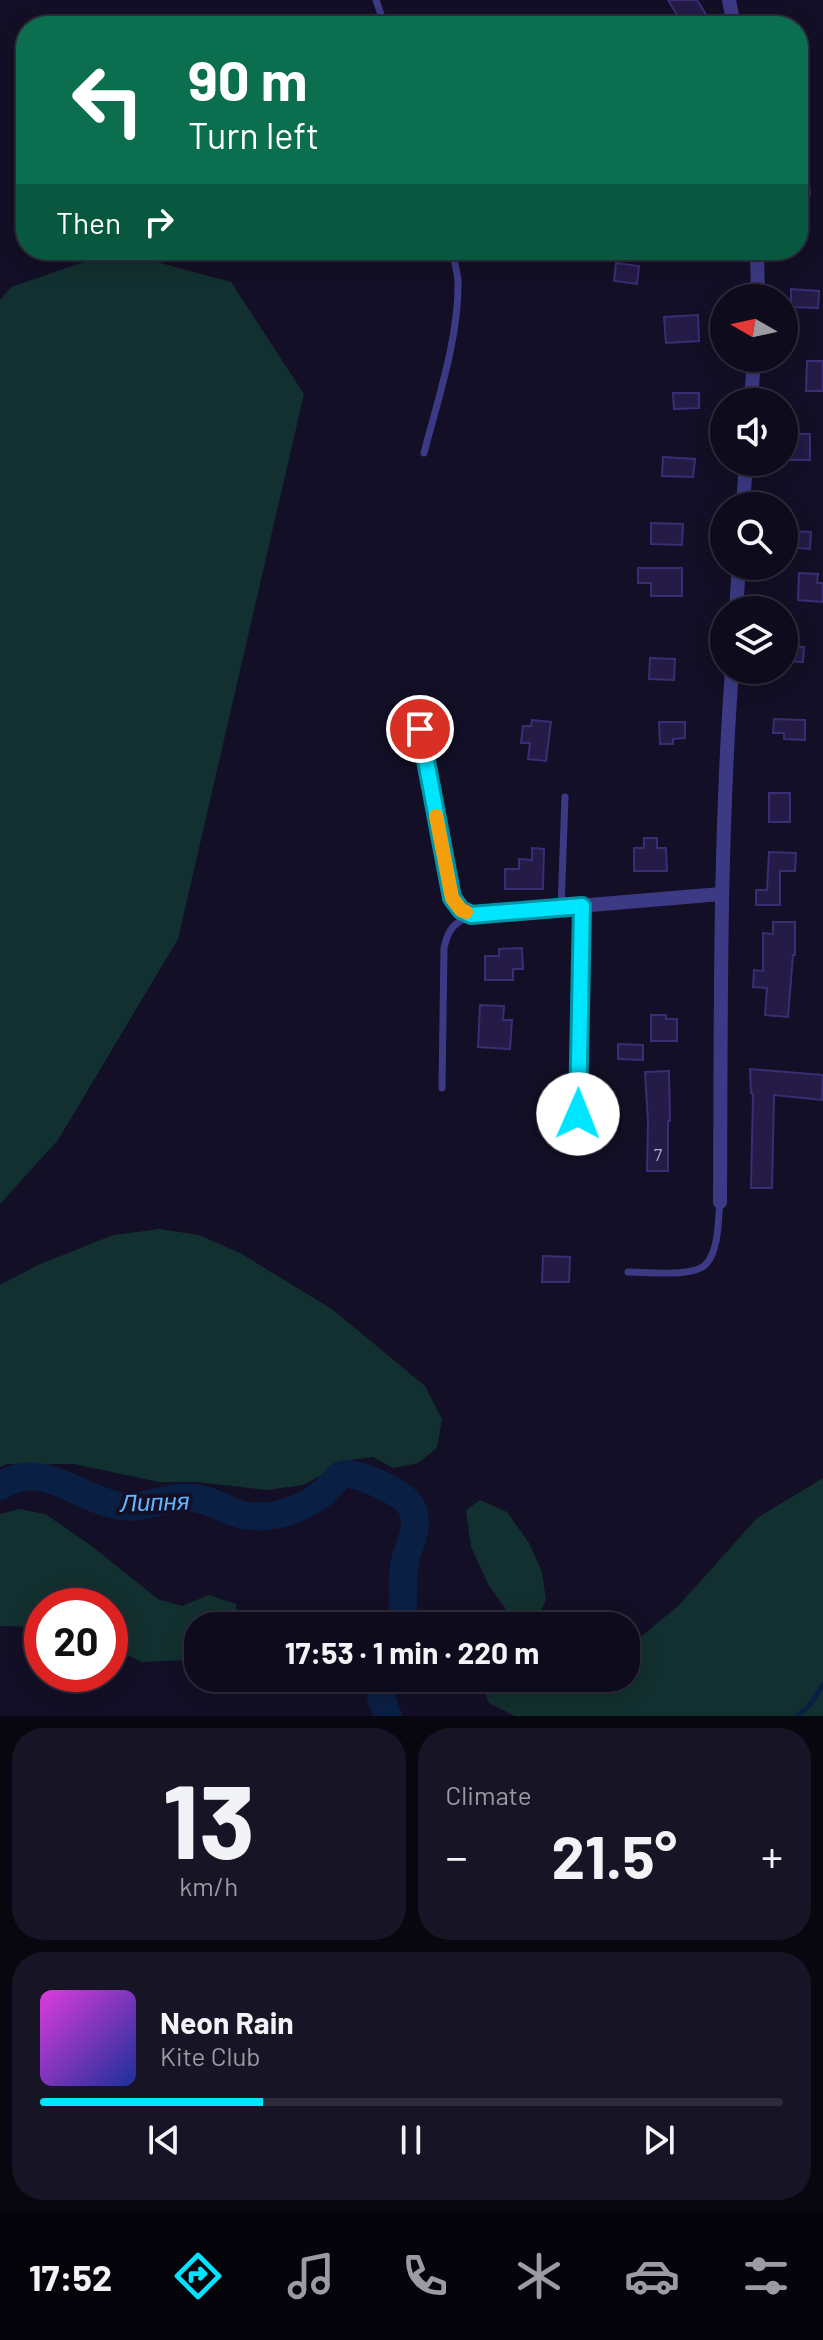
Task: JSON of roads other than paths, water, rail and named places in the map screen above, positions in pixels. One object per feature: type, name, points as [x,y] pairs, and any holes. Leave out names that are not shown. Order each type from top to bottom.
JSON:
[{"type":"street","points":[[757,260],[758,284]]},
{"type":"street","points":[[720,1202],[721,894],[731,684]]},
{"type":"street","points":[[471,915],[721,894]]},
{"type":"lane","points":[[424,453],[447,365],[457,303],[458,277],[454,260]]},
{"type":"lane","points":[[420,729],[452,898],[461,910],[471,915]]},
{"type":"lane","points":[[561,908],[565,797]]},
{"type":"lane","points":[[578,1114],[582,906]]},
{"type":"lane","points":[[442,1088],[444,948],[448,932],[455,923],[471,915]]},
{"type":"lane","points":[[628,1272],[698,1271],[708,1263],[713,1249],[720,1202]]},
{"type":"waterway","name":"Липня","points":[[0,1486],[31,1476],[46,1478],[121,1506],[193,1498],[243,1515],[260,1516],[280,1514],[308,1503],[341,1475],[366,1478],[402,1497],[409,1503],[414,1515],[414,1534],[404,1565],[403,1612]]},
{"type":"waterway","points":[[797,1716],[809,1706],[823,1685]]},
{"type":"waterway","name":"Липня","points":[[382,1692],[388,1716]]}]
